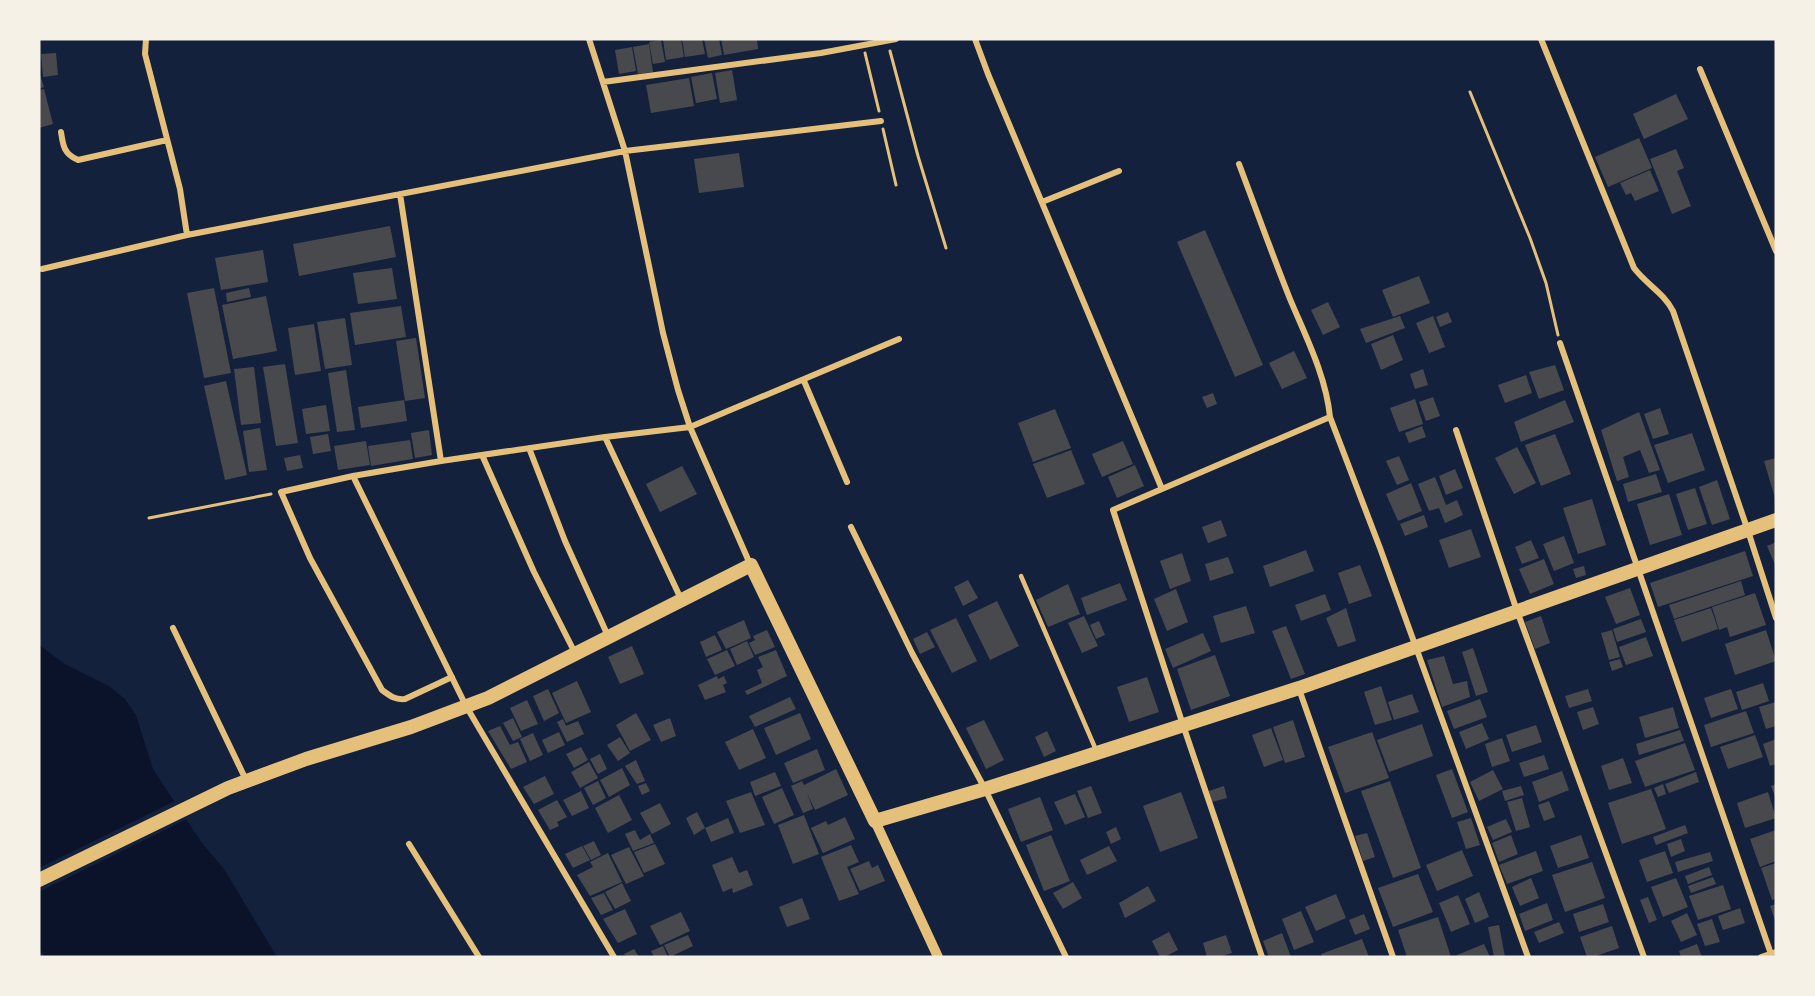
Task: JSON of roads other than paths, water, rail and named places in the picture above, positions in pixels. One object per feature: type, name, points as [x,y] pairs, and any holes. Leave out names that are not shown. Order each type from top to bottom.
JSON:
[{"type":"main road","points":[[39,880],[208,797],[246,781],[306,759],[411,727],[508,689],[750,565],[875,821],[985,789],[1299,688],[1776,520]]},
{"type":"street","points":[[146,39],[145,54],[180,189],[187,235]]},
{"type":"street","points":[[589,39],[625,151],[663,333],[678,390],[690,427],[750,565]]},
{"type":"street","points":[[603,82],[821,53],[896,39]]},
{"type":"street","points":[[975,39],[1162,489]]},
{"type":"street","points":[[1541,39],[1634,268],[1661,294],[1673,311],[1776,618]]},
{"type":"street","points":[[1700,69],[1776,251]]},
{"type":"street","points":[[42,269],[187,235],[625,151],[881,121]]},
{"type":"street","points":[[61,132],[66,152],[78,159],[167,140]]},
{"type":"street","points":[[1239,164],[1323,381],[1329,399],[1330,417],[1380,548],[1528,957]]},
{"type":"street","points":[[1042,202],[1119,171]]},
{"type":"street","points":[[400,194],[441,461]]},
{"type":"street","points":[[452,677],[405,699],[398,700],[382,690],[310,558],[281,492],[353,476],[441,461],[690,427],[804,381],[899,339]]},
{"type":"street","points":[[1560,343],[1773,954],[1761,957]]},
{"type":"street","points":[[804,381],[847,482]]},
{"type":"street","points":[[1262,957],[1113,510],[1330,417]]},
{"type":"street","points":[[1456,430],[1517,611],[1644,957]]},
{"type":"street","points":[[605,437],[681,599]]},
{"type":"street","points":[[529,448],[565,542],[608,636]]},
{"type":"street","points":[[482,455],[534,572],[575,653]]},
{"type":"street","points":[[353,476],[466,706],[614,957]]},
{"type":"street","points":[[851,527],[912,653],[985,789],[1066,957]]},
{"type":"street","points":[[173,628],[246,781]]},
{"type":"street","points":[[1299,688],[1394,957]]},
{"type":"street","points":[[875,821],[938,957]]},
{"type":"street","points":[[409,844],[479,957]]},
{"type":"lane","points":[[1020,576],[1097,753]]},
{"type":"water","points":[[39,645],[65,664],[109,686],[125,699],[136,715],[153,769],[202,843],[224,869],[277,957],[46,957],[39,949]]}]
